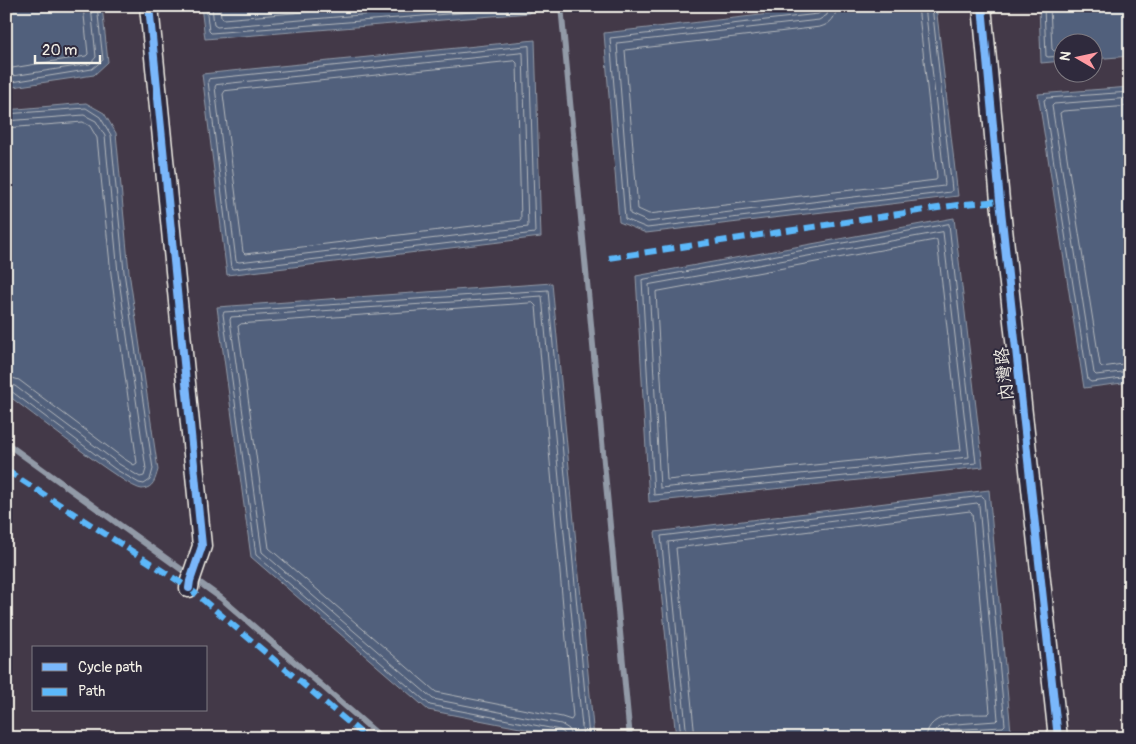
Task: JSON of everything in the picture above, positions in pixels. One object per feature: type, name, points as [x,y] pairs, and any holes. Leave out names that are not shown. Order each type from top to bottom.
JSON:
[{"type":"street","points":[[149,6],[202,546],[190,584]]},
{"type":"street","name":"內灣路","points":[[982,6],[1000,201],[1058,738]]},
{"type":"water","points":[[6,6],[102,6],[108,62],[94,75],[6,88]]},
{"type":"water","points":[[201,6],[529,6],[530,13],[205,39]]},
{"type":"water","points":[[839,6],[936,6],[958,196],[646,233],[619,222],[604,33]]},
{"type":"water","points":[[1039,6],[1130,6],[1130,56],[1104,58],[1104,32],[1054,32],[1054,62],[1041,63]]},
{"type":"water","points":[[535,40],[541,237],[227,275],[202,74]]},
{"type":"water","points":[[1130,87],[1130,382],[1084,388],[1038,94]]},
{"type":"water","points":[[86,103],[104,113],[116,133],[129,272],[158,470],[152,485],[142,489],[117,476],[98,463],[6,394],[6,110]]},
{"type":"water","points":[[954,218],[983,467],[649,502],[636,276]]},
{"type":"water","points":[[552,283],[594,738],[571,738],[428,710],[251,557],[217,307]]},
{"type":"water","points":[[989,490],[1011,732],[903,738],[676,738],[655,532]]},
{"type":"waterway","points":[[561,6],[630,738]]},
{"type":"waterway","points":[[6,443],[221,598],[382,738]]},
{"type":"marked path","points":[[609,258],[964,204],[1000,201]]},
{"type":"marked path","points":[[6,470],[189,588],[367,738]]},
{"type":"cycle path","points":[[149,6],[202,546],[189,588]]},
{"type":"cycle path","points":[[982,6],[1000,201],[1058,738]]}]
